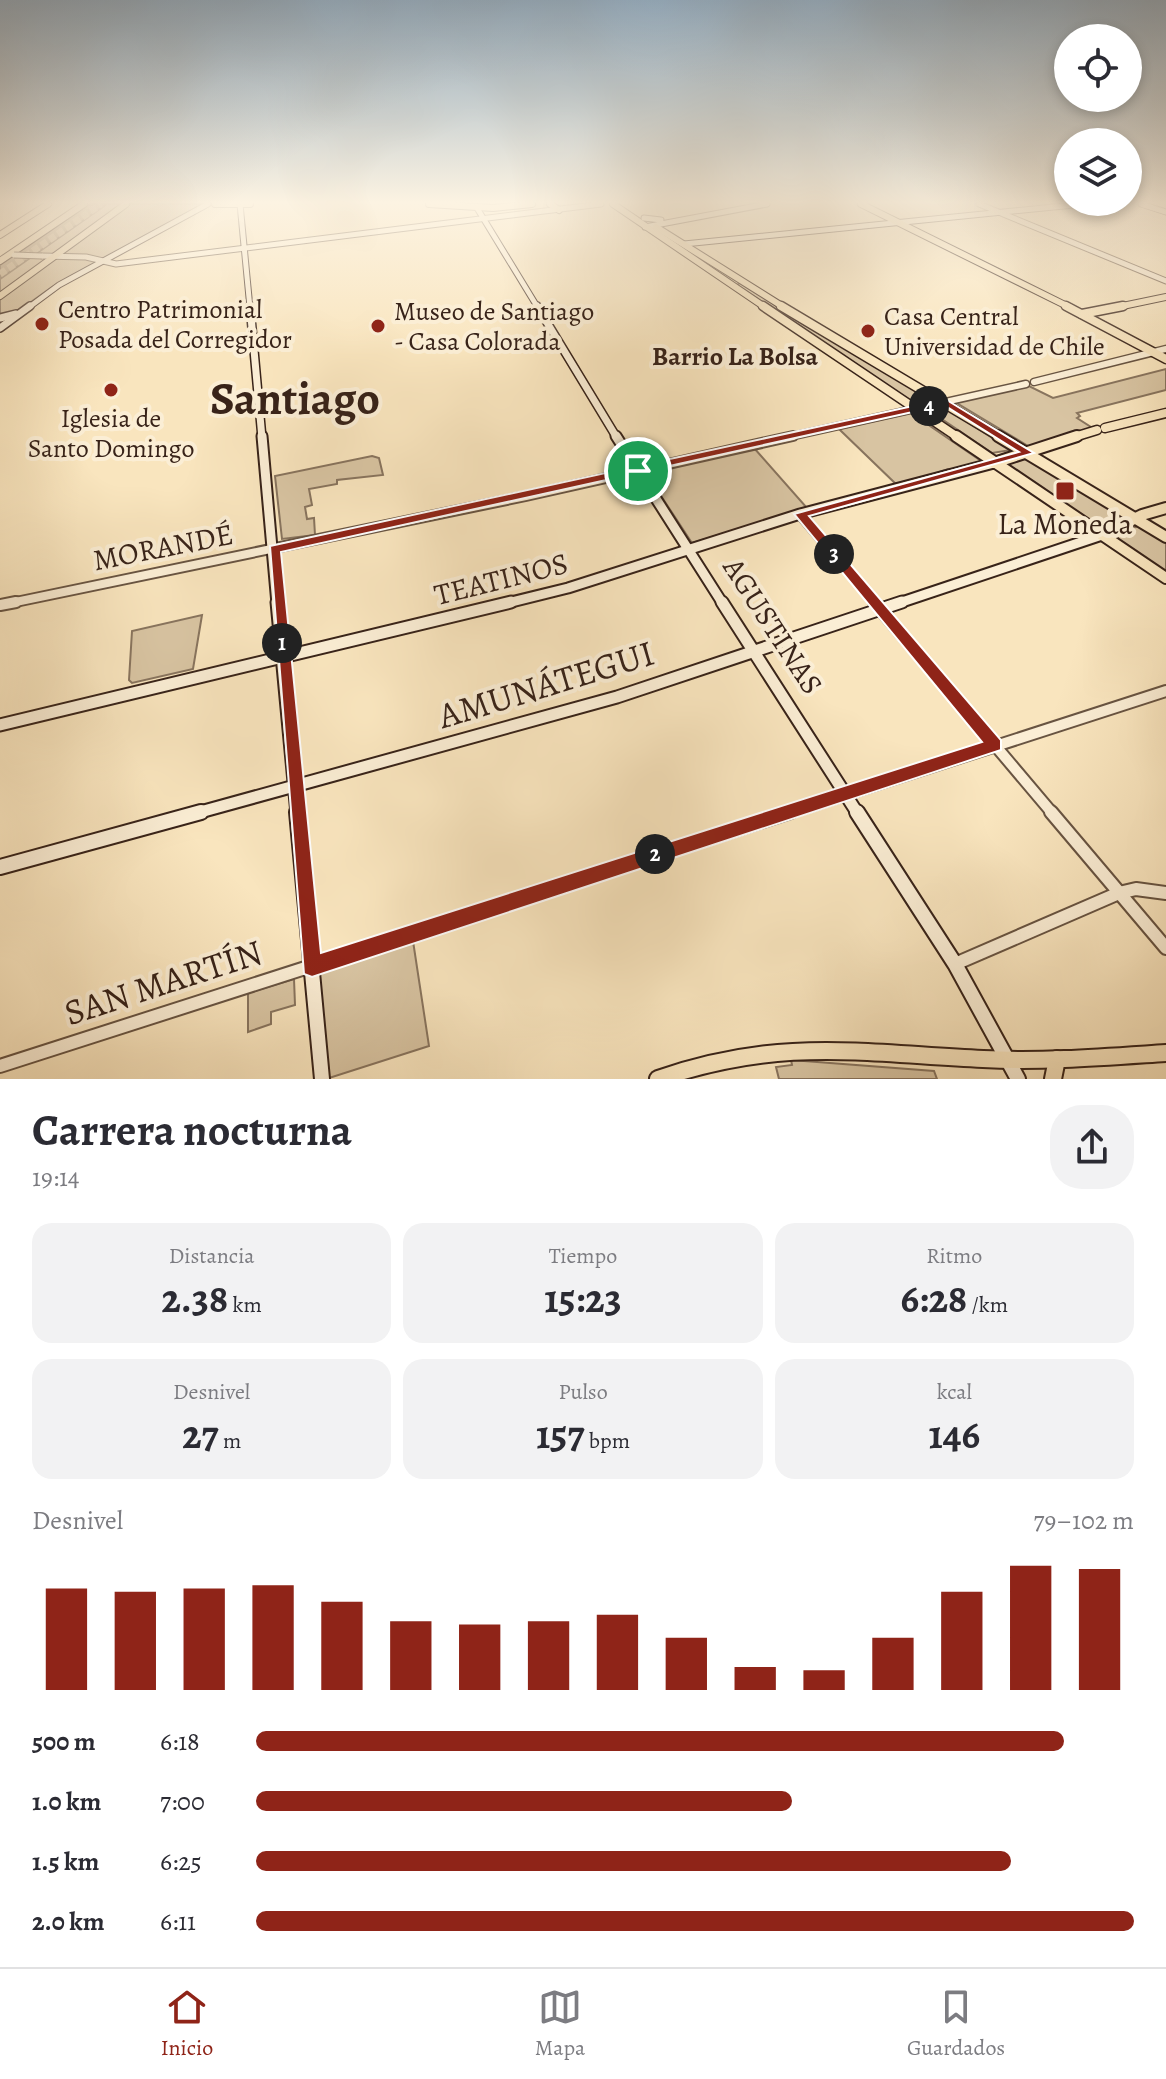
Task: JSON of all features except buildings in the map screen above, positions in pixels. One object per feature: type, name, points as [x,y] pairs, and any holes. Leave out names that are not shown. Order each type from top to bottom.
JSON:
[{"type":"main road","points":[[1,322],[20,313],[51,290],[118,254]]},
{"type":"main road","points":[[245,254],[322,1079]]},
{"type":"main road","name":"AGUSTINAS","points":[[503,254],[638,471],[955,964],[1018,1079]]},
{"type":"main road","points":[[686,254],[1166,578]]},
{"type":"main road","points":[[700,254],[1166,537]]},
{"type":"main road","points":[[963,254],[1166,359]]},
{"type":"main road","points":[[0,296],[54,256]]},
{"type":"main road","points":[[731,284],[742,281]]},
{"type":"main road","points":[[1082,314],[1166,297]]},
{"type":"main road","name":"TEATINOS","points":[[0,725],[568,588],[800,514],[994,463],[1101,429],[1166,413]]},
{"type":"main road","points":[[1102,535],[1135,518],[1166,508]]},
{"type":"main road","name":"AMUNÁTEGUI","points":[[0,867],[617,697],[1102,535]]},
{"type":"main road","points":[[658,1079],[740,1053],[787,1047],[1006,1059],[1166,1053]]},
{"type":"main road","points":[[1053,1079],[1057,1059]]},
{"type":"street","points":[[6,257],[86,257],[102,263],[184,254]]},
{"type":"street","points":[[1101,254],[1166,281]]},
{"type":"street","name":"MORANDÉ","points":[[0,605],[638,471],[914,410],[1166,349]]},
{"type":"street","points":[[800,514],[1166,948]]},
{"type":"street","name":"SAN MARTÍN","points":[[0,1066],[1166,691]]},
{"type":"street","points":[[955,964],[1119,893],[1136,889],[1166,893]]},
{"type":"shaded area","points":[[16,254],[112,254],[52,287],[14,314],[0,317],[0,265]]},
{"type":"shaded area","points":[[16,254],[35,254],[0,279],[0,265]]},
{"type":"shaded area","points":[[740,283],[935,402],[918,406],[737,285]]},
{"type":"shaded area","points":[[1166,369],[1166,390],[1077,413],[1080,416],[1077,418],[1094,429],[1033,449],[955,402],[1029,386],[1053,398]]},
{"type":"shaded area","points":[[947,409],[1011,450],[992,453],[930,411]]},
{"type":"shaded area","points":[[911,413],[984,463],[952,472],[948,469],[898,486],[839,429]]},
{"type":"shaded area","points":[[754,448],[807,508],[692,543],[646,473]]},
{"type":"shaded area","points":[[372,456],[379,458],[383,475],[337,480],[337,484],[309,489],[312,505],[305,507],[307,519],[314,518],[315,535],[282,539],[275,476]]},
{"type":"shaded area","points":[[1022,456],[1124,517],[1099,526],[1004,463]]},
{"type":"shaded area","points":[[1138,526],[1166,540],[1166,572],[1118,541],[1118,534]]},
{"type":"shaded area","points":[[202,615],[193,669],[132,683],[129,680],[132,631]]},
{"type":"shaded area","points":[[413,941],[429,1046],[326,1079],[318,972]]},
{"type":"shaded area","points":[[294,979],[295,1005],[271,1012],[271,1024],[248,1032],[248,993]]},
{"type":"shaded area","points":[[791,1060],[934,1071],[937,1079],[779,1079],[776,1067],[792,1065]]},
{"type":"tunnel","points":[[0,274],[28,254]]},
{"type":"place","name":"Centro Patrimonial Posada del Corregidor","points":[[42,324]]},
{"type":"place","name":"Museo de Santiago - Casa Colorada","points":[[378,326]]},
{"type":"place","name":"Casa Central Universidad de Chile","points":[[868,331]]},
{"type":"place","name":"Iglesia de Santo Domingo","points":[[111,390]]},
{"type":"place","name":"La Moneda","points":[[1065,491]]},
{"type":"district","name":"Barrio La Bolsa","points":[[735,356]]},
{"type":"district","name":"Santiago","points":[[295,398]]},
{"type":"route","points":[[945,402],[1028,453],[800,514],[995,745],[312,967],[274,549],[638,471],[945,402]]}]
